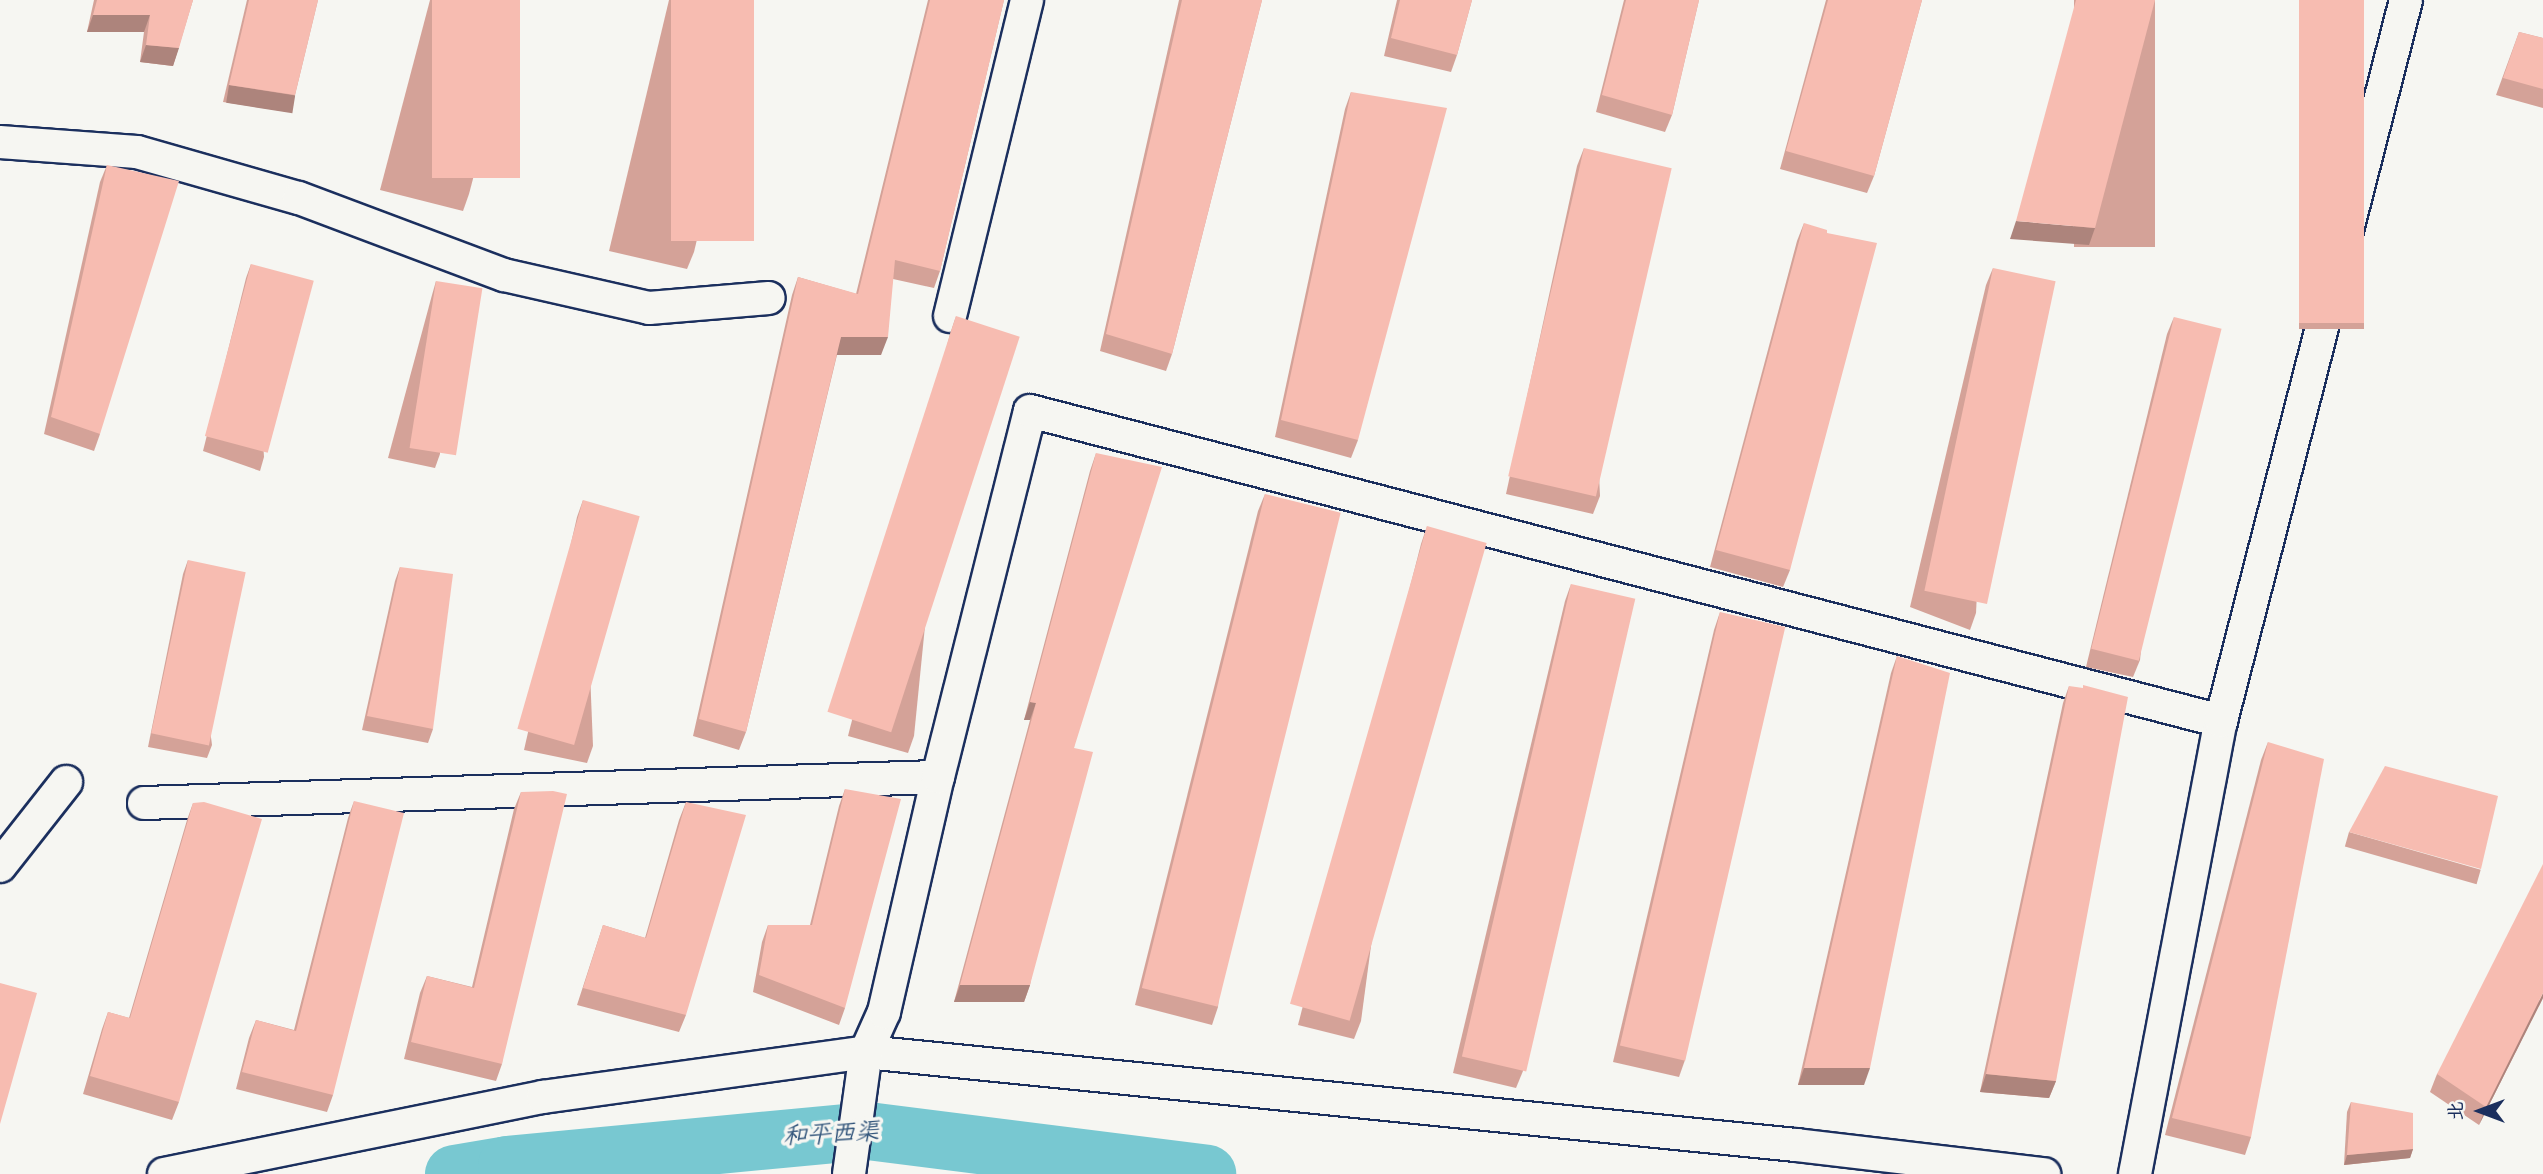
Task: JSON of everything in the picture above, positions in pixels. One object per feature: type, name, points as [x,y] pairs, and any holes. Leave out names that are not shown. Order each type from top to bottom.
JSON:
[{"type":"street","points":[[950,316],[1027,0]]},
{"type":"street","points":[[2134,1174],[2221,721],[2406,0]]},
{"type":"street","points":[[0,142],[137,152],[299,198],[504,275],[649,308],[769,298]]},
{"type":"street","points":[[849,1174],[866,1053],[884,1012],[938,778],[1030,411],[2221,721]]},
{"type":"street","points":[[144,803],[938,778]]},
{"type":"street","points":[[0,866],[66,782]]},
{"type":"street","points":[[164,1174],[543,1097],[866,1053],[1796,1145],[2045,1174]]},
{"type":"building","points":[[97,0],[193,0],[179,48],[146,45],[150,15],[93,15]]},
{"type":"building","points":[[249,0],[318,0],[295,95],[229,85]]},
{"type":"building","points":[[432,0],[520,0],[520,178],[432,178]]},
{"type":"building","points":[[671,0],[754,0],[754,241],[671,241]]},
{"type":"building","points":[[930,0],[1004,0],[940,271],[895,260],[888,337],[841,337],[746,732],[699,719],[798,277],[858,294]]},
{"type":"building","points":[[1182,0],[1262,0],[1172,354],[1106,334]]},
{"type":"building","points":[[1400,0],[1472,0],[1457,55],[1391,38]]},
{"type":"building","points":[[1626,0],[1699,0],[1672,115],[1602,95]]},
{"type":"building","points":[[1828,0],[1922,0],[1874,176],[1786,151]]},
{"type":"building","points":[[2076,0],[2155,0],[2095,228],[2016,221]]},
{"type":"building","points":[[2299,0],[2364,0],[2364,323],[2299,323]]},
{"type":"building","points":[[2519,32],[2543,38],[2543,89],[2503,78]]},
{"type":"building","points":[[1351,92],[1447,108],[1358,440],[1281,420]]},
{"type":"building","points":[[1584,148],[1672,168],[1596,497],[1508,476]]},
{"type":"building","points":[[107,165],[179,181],[100,434],[51,417]]},
{"type":"building","points":[[1804,223],[1827,230],[1827,233],[1877,243],[1790,570],[1716,550]]},
{"type":"building","points":[[251,264],[314,281],[268,453],[205,436]]},
{"type":"building","points":[[1993,268],[2056,281],[1987,604],[1924,591]]},
{"type":"building","points":[[436,281],[482,288],[456,455],[410,448]]},
{"type":"building","points":[[956,316],[1020,337],[891,732],[827,712]]},
{"type":"building","points":[[2174,317],[2222,329],[2139,661],[2091,649]]},
{"type":"building","points":[[1096,453],[1162,467],[1074,748],[1093,752],[1030,985],[960,985],[1036,703],[1030,702]]},
{"type":"building","points":[[1265,494],[1341,513],[1218,1007],[1142,988]]},
{"type":"building","points":[[583,500],[640,516],[574,745],[517,729]]},
{"type":"building","points":[[1427,526],[1487,543],[1350,1021],[1290,1004]]},
{"type":"building","points":[[188,560],[246,572],[209,745],[151,733]]},
{"type":"building","points":[[400,567],[453,574],[433,729],[367,716]]},
{"type":"building","points":[[1571,584],[1635,599],[1526,1071],[1462,1057]]},
{"type":"building","points":[[1720,612],[1785,627],[1685,1061],[1620,1046]]},
{"type":"building","points":[[1897,656],[1950,673],[1870,1068],[1804,1068]]},
{"type":"building","points":[[2083,685],[2128,697],[2056,1081],[1986,1074],[2069,686],[2083,688]]},
{"type":"building","points":[[2268,742],[2324,759],[2251,1137],[2172,1118]]},
{"type":"building","points":[[2385,766],[2498,796],[2481,869],[2349,832]]},
{"type":"building","points":[[845,789],[901,799],[845,1008],[759,975],[768,925],[812,925]]},
{"type":"building","points":[[553,791],[567,794],[502,1064],[411,1042],[427,976],[474,988],[521,792]]},
{"type":"building","points":[[354,801],[404,813],[333,1095],[242,1072],[256,1020],[296,1031]]},
{"type":"building","points":[[204,802],[262,819],[179,1102],[90,1076],[108,1012],[130,1018],[193,803]]},
{"type":"building","points":[[686,802],[746,815],[686,1015],[583,988],[603,925],[646,938]]},
{"type":"building","points":[[2543,864],[2543,993],[2486,1107],[2437,1074]]},
{"type":"building","points":[[0,983],[37,993],[0,1124]]},
{"type":"building","points":[[2351,1102],[2413,1113],[2413,1149],[2347,1155]]},
{"type":"waterway","name":"和平西渠","points":[[454,1174],[507,1165],[868,1131],[1207,1174]]}]
